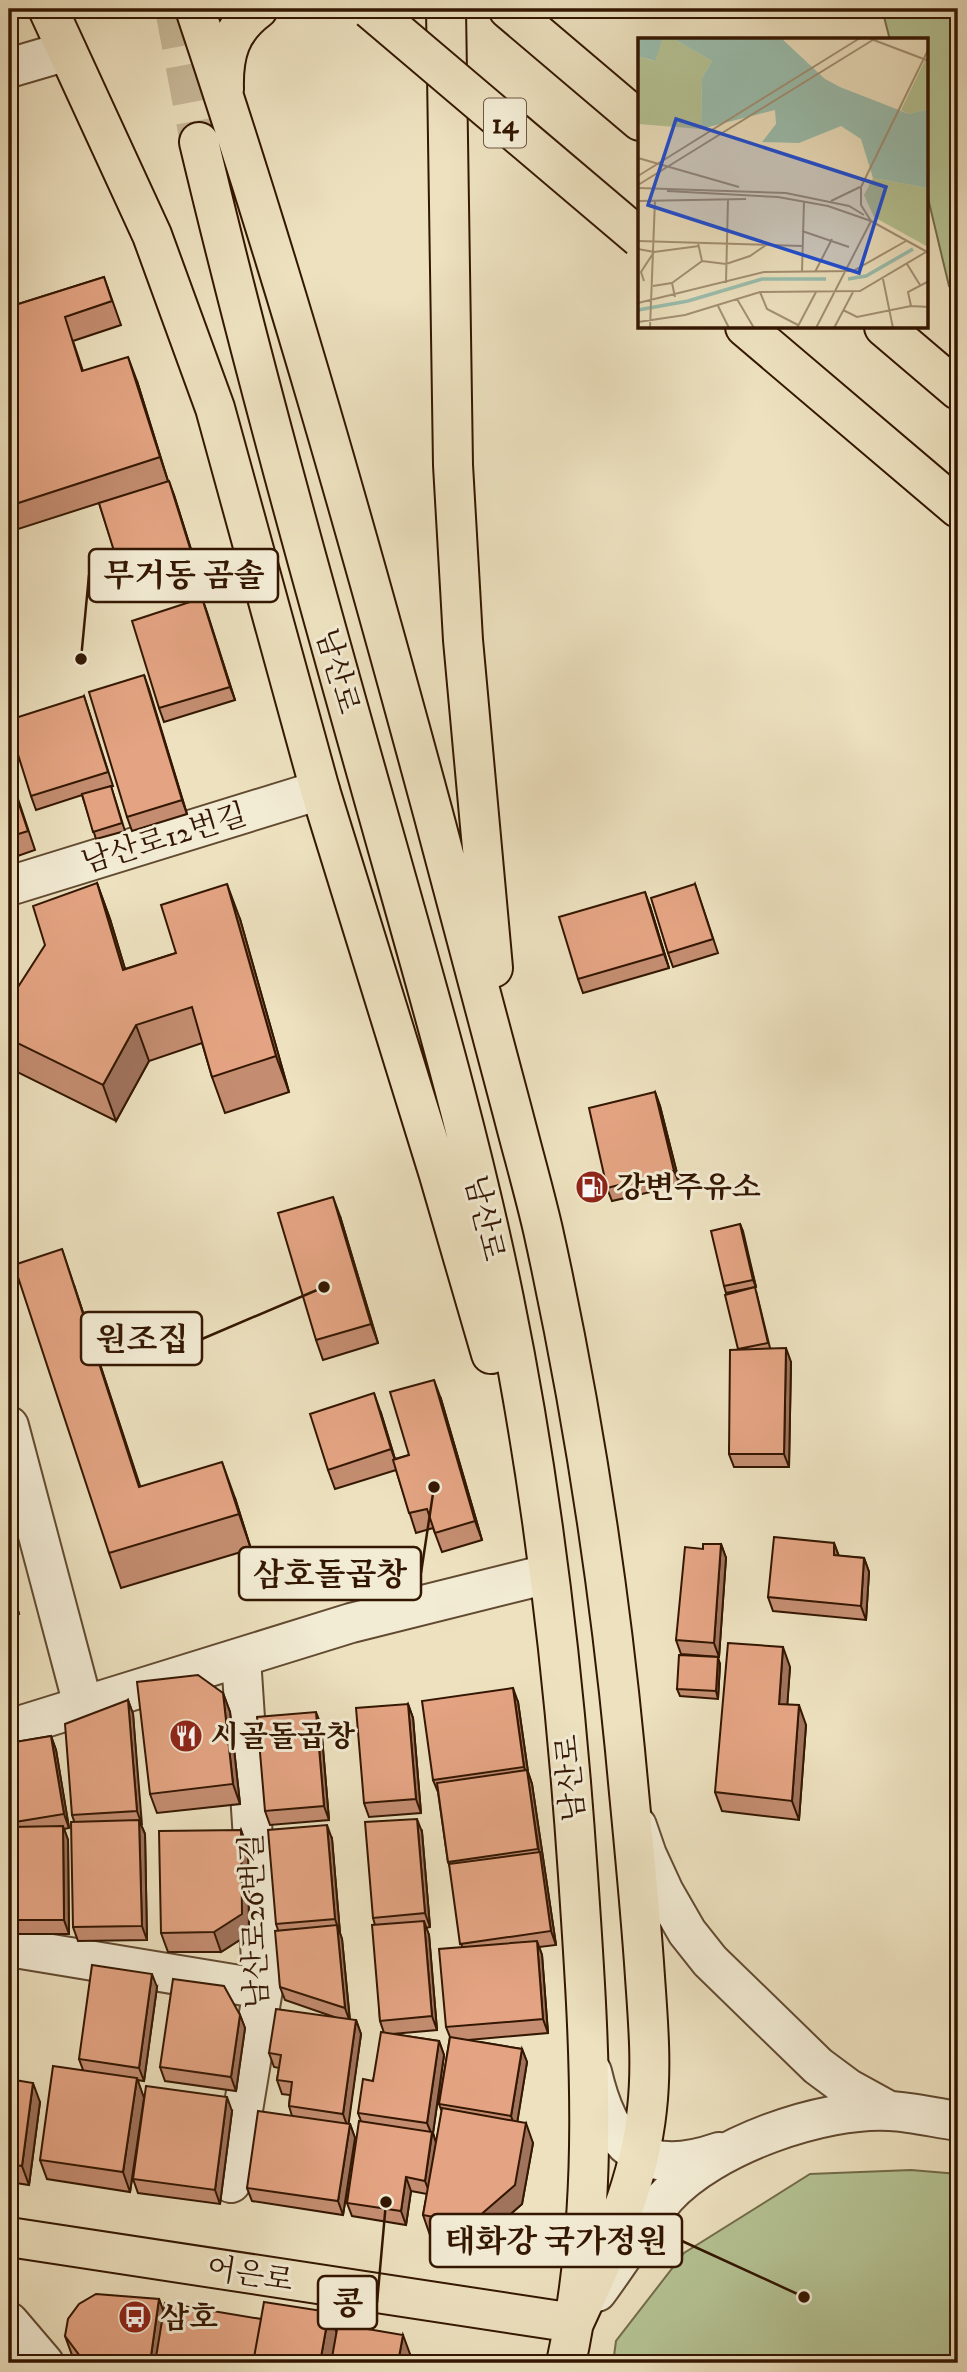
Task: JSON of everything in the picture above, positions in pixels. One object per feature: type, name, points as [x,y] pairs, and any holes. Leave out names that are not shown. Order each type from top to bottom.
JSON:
[{"type":"main road","points":[[48,9],[152,236],[215,408],[320,790],[476,1297],[548,1574]]},
{"type":"main road","points":[[195,9],[280,270],[503,1074]]},
{"type":"main road","points":[[224,98],[223,72],[228,49],[236,29],[258,9]]},
{"type":"main road","name":"14","points":[[370,9],[638,236]]},
{"type":"main road","points":[[446,9],[453,465],[463,640],[503,1074]]},
{"type":"main road","points":[[508,9],[638,119]]},
{"type":"main road","name":"남산로","points":[[199,142],[239,309],[473,1165],[503,1293],[525,1406],[548,1574],[574,1822],[589,2056],[585,2230],[574,2323],[566,2363]]},
{"type":"main road","points":[[747,329],[958,508]]},
{"type":"main road","points":[[886,329],[958,390]]},
{"type":"main road","name":"남산로","points":[[503,1074],[542,1226],[594,1496],[611,1619],[631,1807],[642,1922],[650,2054],[647,2107],[640,2156],[627,2203],[574,2323]]},
{"type":"main road","name":"어은로","points":[[9,2237],[574,2323]]},
{"type":"street","points":[[9,68],[67,51]]},
{"type":"street","name":"남산로12번길","points":[[9,886],[320,790]]},
{"type":"street","points":[[9,1426],[83,1705]]},
{"type":"street","points":[[9,1729],[351,1623],[548,1574]]},
{"type":"street","name":"남산로26번길","points":[[231,2183],[262,1989],[241,1658]]},
{"type":"street","points":[[631,1807],[647,1855],[664,1892],[687,1932],[710,1961],[818,2066],[849,2089],[889,2111]]},
{"type":"street","points":[[9,1947],[262,1989]]},
{"type":"street","points":[[589,2056],[598,2095],[615,2134],[640,2156],[668,2162],[701,2159],[769,2133],[841,2115],[889,2111],[953,2120]]},
{"type":"street","points":[[574,2323],[667,2196],[702,2167],[738,2146]]},
{"type":"street","points":[[9,2322],[44,2363]]},
{"type":"green space","points":[[882,9],[958,9],[958,283],[949,286],[928,198],[928,38],[889,38]]},
{"type":"green space","points":[[911,2170],[958,2174],[958,2363],[613,2363],[616,2341],[684,2253],[810,2174]]},
{"type":"building","points":[[104,277],[112,301],[65,317],[82,371],[128,357],[160,457],[9,506],[9,307]]},
{"type":"building","points":[[169,481],[195,564],[125,586],[99,503]]},
{"type":"building","points":[[202,598],[230,687],[159,708],[132,621]]},
{"type":"building","points":[[144,675],[182,800],[127,817],[89,692]]},
{"type":"building","points":[[84,696],[108,772],[31,796],[9,720]]},
{"type":"building","points":[[9,774],[28,831],[9,837]]},
{"type":"building","points":[[111,786],[122,823],[93,832],[82,794]]},
{"type":"building","points":[[97,883],[123,970],[176,953],[161,905],[227,884],[276,1056],[212,1077],[192,1007],[136,1025],[103,1085],[9,1039],[9,1001],[45,945],[33,906]]},
{"type":"building","points":[[695,884],[713,939],[668,953],[651,898]]},
{"type":"building","points":[[645,892],[664,954],[578,979],[559,917]]},
{"type":"building","points":[[655,1092],[674,1171],[607,1188],[589,1108]]},
{"type":"building","points":[[333,1197],[371,1324],[316,1340],[278,1213]]},
{"type":"building","points":[[740,1224],[753,1280],[724,1286],[711,1231]]},
{"type":"building","points":[[62,1249],[139,1487],[222,1462],[239,1514],[109,1553],[14,1265]]},
{"type":"building","points":[[755,1287],[768,1343],[738,1349],[725,1295]]},
{"type":"building","points":[[786,1348],[784,1454],[729,1454],[730,1350]]},
{"type":"building","points":[[434,1380],[475,1521],[435,1533],[427,1509],[409,1513],[393,1460],[409,1455],[390,1392]]},
{"type":"building","points":[[374,1393],[391,1449],[328,1470],[310,1414]]},
{"type":"building","points":[[774,1537],[834,1543],[834,1555],[864,1558],[861,1606],[768,1597]]},
{"type":"building","points":[[703,1544],[721,1544],[714,1643],[676,1640],[685,1547],[703,1549]]},
{"type":"building","points":[[728,1643],[783,1647],[779,1704],[799,1705],[792,1801],[715,1792]]},
{"type":"building","points":[[679,1655],[718,1657],[716,1691],[677,1689]]},
{"type":"building","points":[[198,1675],[223,1693],[233,1784],[150,1794],[137,1682]]},
{"type":"building","points":[[513,1688],[524,1767],[433,1780],[422,1701]]},
{"type":"building","points":[[128,1700],[137,1811],[72,1815],[65,1724]]},
{"type":"building","points":[[408,1704],[416,1799],[364,1803],[356,1708]]},
{"type":"building","points":[[316,1712],[324,1806],[265,1811],[257,1717]]},
{"type":"building","points":[[51,1736],[64,1814],[9,1823],[9,1743]]},
{"type":"building","points":[[527,1770],[538,1849],[448,1862],[437,1783]]},
{"type":"building","points":[[417,1819],[425,1913],[373,1918],[365,1822]]},
{"type":"building","points":[[139,1820],[142,1926],[73,1927],[71,1822]]},
{"type":"building","points":[[327,1825],[335,1919],[276,1924],[268,1830]]},
{"type":"building","points":[[63,1826],[64,1920],[9,1920],[9,1827]]},
{"type":"building","points":[[241,1830],[242,1914],[214,1932],[161,1933],[159,1831]]},
{"type":"building","points":[[540,1852],[551,1931],[460,1944],[449,1864]]},
{"type":"building","points":[[424,1921],[432,2016],[380,2021],[372,1925]]},
{"type":"building","points":[[337,1925],[345,2008],[280,1987],[275,1931]]},
{"type":"building","points":[[537,1941],[543,2019],[446,2027],[439,1949]]},
{"type":"building","points":[[92,1965],[152,1974],[139,2068],[79,2059]]},
{"type":"building","points":[[173,1979],[224,1986],[240,2015],[231,2077],[160,2067]]},
{"type":"building","points":[[276,2009],[356,2020],[343,2114],[289,2106],[292,2082],[277,2080],[281,2055],[269,2053]]},
{"type":"building","points":[[381,2032],[439,2041],[427,2123],[358,2113],[363,2079],[373,2081]]},
{"type":"building","points":[[450,2037],[522,2049],[511,2116],[439,2104]]},
{"type":"building","points":[[53,2066],[137,2078],[123,2172],[40,2160]]},
{"type":"building","points":[[9,2079],[33,2083],[22,2166],[9,2164]]},
{"type":"building","points":[[146,2086],[227,2097],[215,2190],[133,2179]]},
{"type":"building","points":[[442,2108],[526,2123],[515,2185],[470,2224],[423,2215]]},
{"type":"building","points":[[258,2111],[350,2124],[338,2201],[247,2188]]},
{"type":"building","points":[[359,2121],[432,2132],[425,2181],[406,2177],[401,2211],[347,2203]]},
{"type":"building","points":[[96,2294],[159,2299],[150,2363],[87,2363],[80,2356],[65,2336],[68,2319],[79,2304]]},
{"type":"building","points":[[264,2302],[329,2312],[320,2363],[253,2363]]},
{"type":"building","points":[[165,2303],[261,2319],[253,2363],[155,2363]]},
{"type":"building","points":[[338,2324],[403,2335],[398,2363],[331,2363]]},
{"type":"tunnel","points":[[174,9],[199,142]]},
{"type":"place","name":"무거동 곰솔","points":[[81,659]]},
{"type":"place","name":"강변주유소","points":[[592,1187]]},
{"type":"place","name":"원조집","points":[[324,1287]]},
{"type":"place","name":"삼호돌곱창","points":[[434,1487]]},
{"type":"place","name":"시골돌곱창","points":[[186,1736]]},
{"type":"place","name":"콩","points":[[386,2202]]},
{"type":"place","name":"태화강 국가정원","points":[[804,2297]]},
{"type":"place","name":"삼호","points":[[135,2317]]}]
